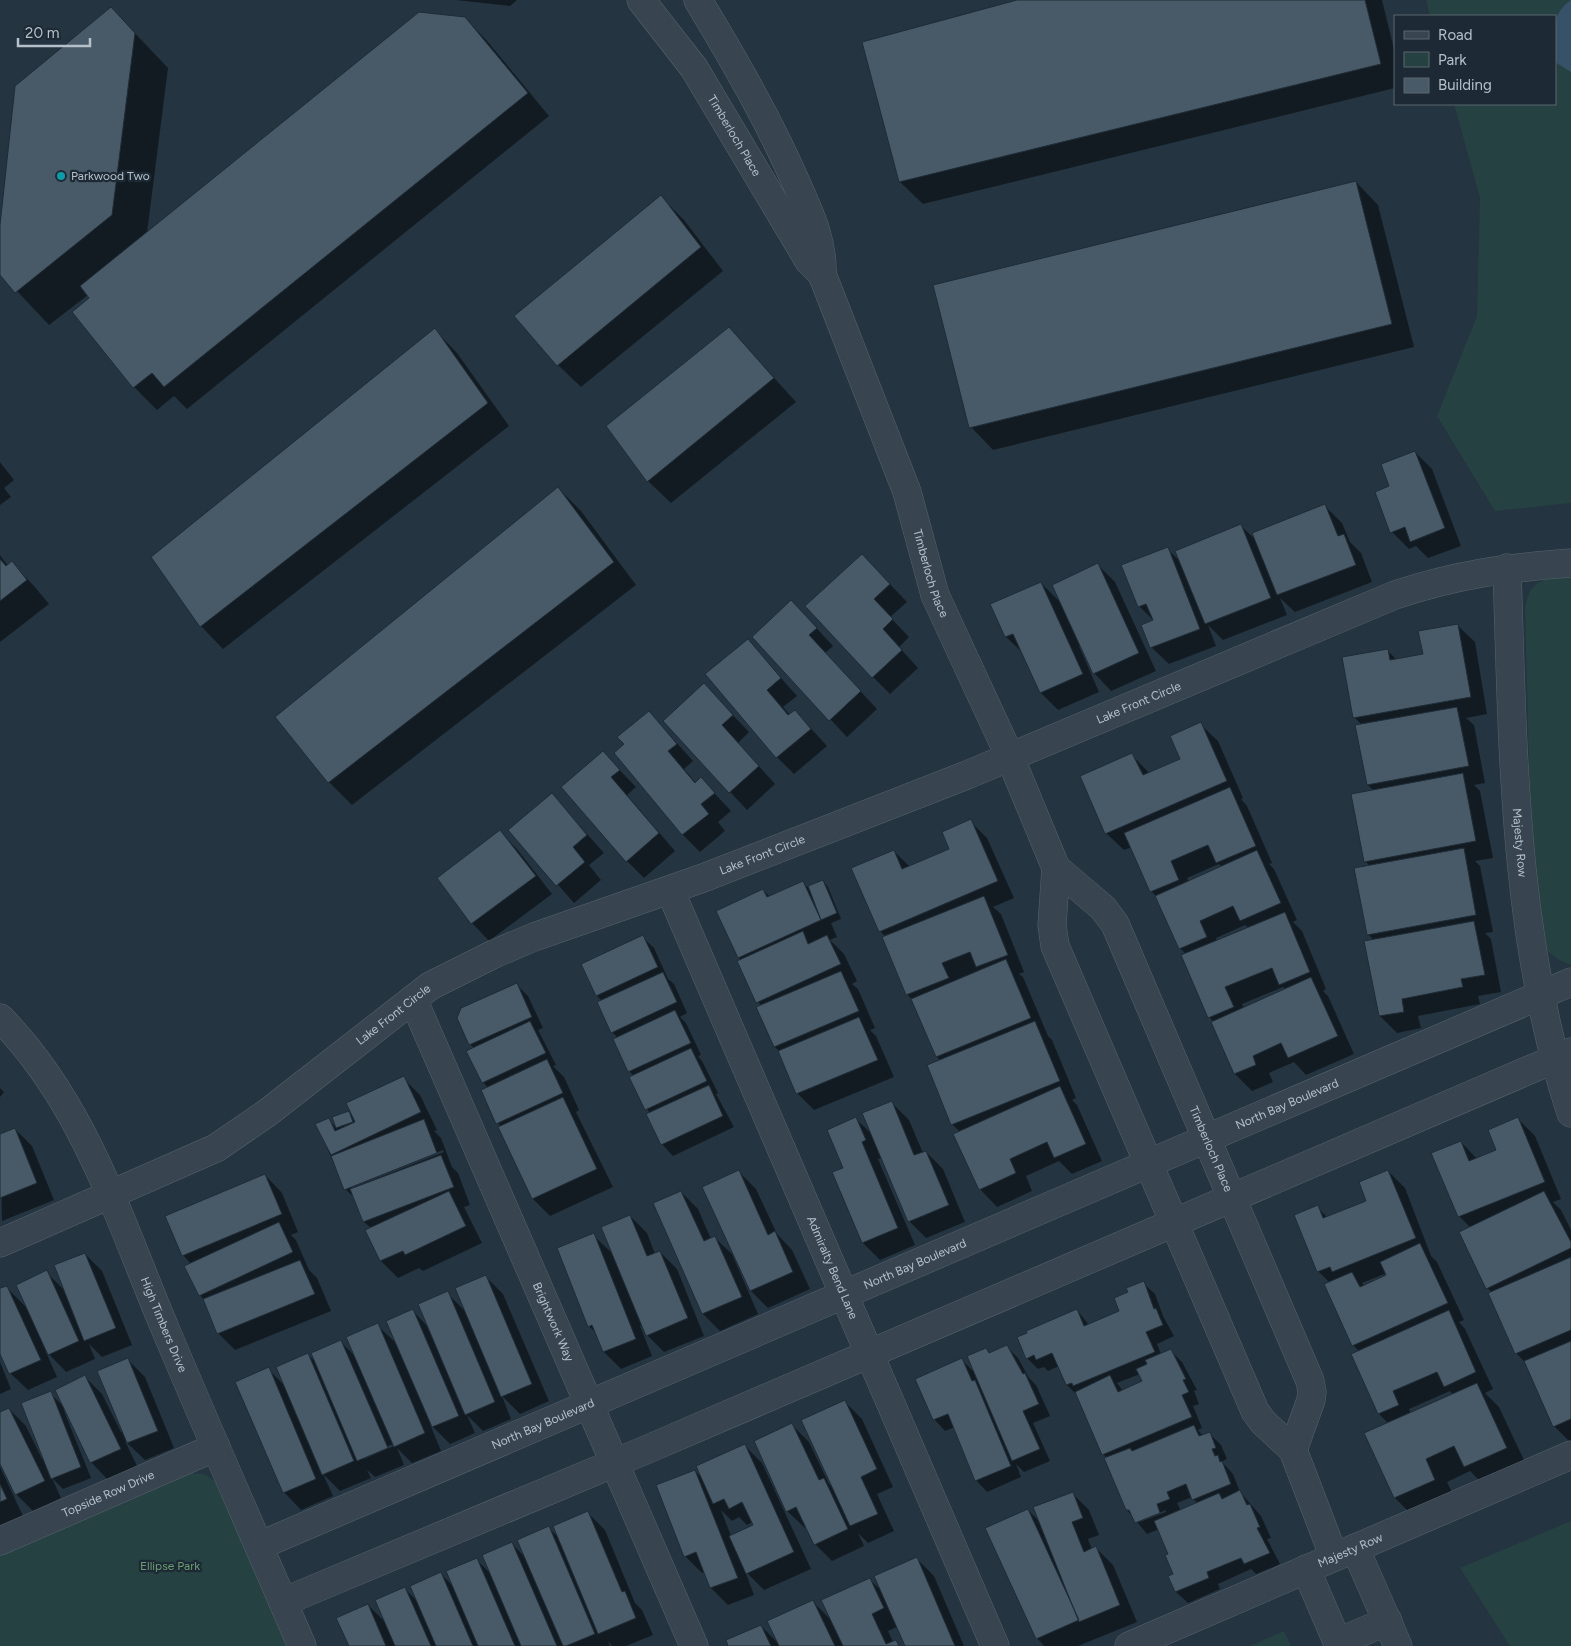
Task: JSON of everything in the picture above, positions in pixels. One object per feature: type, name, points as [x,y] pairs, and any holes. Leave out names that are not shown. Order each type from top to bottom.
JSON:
[{"type":"street","name":"Timberloch Place","points":[[641,0],[687,59],[809,261],[822,274],[907,492],[931,584],[1010,757],[1056,868],[1053,939],[1255,1411],[1263,1422],[1293,1450],[1345,1552],[1388,1621],[1398,1646]]},
{"type":"street","name":"Timberloch Place","points":[[698,0],[769,125],[816,230],[823,258],[822,274]]},
{"type":"street","points":[[687,59],[712,26]]},
{"type":"street","points":[[687,59],[726,49]]},
{"type":"street","name":"Lake Front Circle","points":[[0,1242],[193,1159],[234,1136],[430,986],[511,947],[670,890],[1010,757],[1378,601],[1454,577],[1507,568],[1571,563]]},
{"type":"street","name":"Majesty Row","points":[[1507,568],[1520,863],[1532,958],[1540,995],[1564,1055],[1571,1113]]},
{"type":"street","name":"Timberloch Place","points":[[1056,868],[1103,908],[1115,924],[1312,1387],[1311,1400],[1293,1450]]},
{"type":"street","name":"Admiralty Bend Lane","points":[[670,890],[995,1646]]},
{"type":"street","name":"North Bay Boulevard","points":[[259,1546],[843,1293],[1571,982]]},
{"type":"street","name":"Brightwork Way","points":[[413,999],[694,1646]]},
{"type":"street","name":"High Timbers Drive","points":[[0,1018],[20,1039],[59,1093],[80,1128],[302,1646]]},
{"type":"street","points":[[283,1602],[615,1464],[1564,1055]]},
{"type":"street","name":"Topside Row Drive","points":[[0,1541],[216,1447]]},
{"type":"street","name":"Majesty Row","points":[[1129,1646],[1571,1455]]},
{"type":"street","points":[[1306,1569],[1339,1644],[1388,1621]]},
{"type":"green space","points":[[1426,0],[1571,0],[1571,503],[1495,511],[1437,416],[1477,316],[1480,198],[1454,105],[1556,105],[1556,15],[1430,15]]},
{"type":"green space","points":[[1571,576],[1571,965],[1559,960],[1545,949],[1531,843],[1525,611],[1530,592],[1539,582]]},
{"type":"green space","name":"Ellipse Park","points":[[191,1473],[204,1474],[218,1483],[290,1646],[0,1646],[0,1553],[180,1475]]},
{"type":"green space","points":[[1571,1521],[1571,1646],[1510,1646],[1460,1568]]},
{"type":"green space","points":[[1284,1631],[1291,1646],[1250,1646]]},
{"type":"water","points":[[1571,0],[1571,72],[1556,63],[1556,20],[1564,6]]},
{"type":"building","points":[[1017,0],[1365,0],[1381,64],[899,182],[862,42]]},
{"type":"building","name":"Parkwood Two","points":[[111,7],[135,33],[112,215],[15,293],[0,275],[0,225],[15,86]]},
{"type":"building","points":[[419,12],[465,17],[528,93],[164,387],[152,373],[133,388],[72,312],[89,298],[80,286]]},
{"type":"building","points":[[1356,181],[1392,324],[969,428],[933,285]]},
{"type":"building","points":[[661,195],[701,247],[557,366],[514,316]]},
{"type":"building","points":[[729,327],[774,378],[647,482],[606,426]]},
{"type":"building","points":[[435,328],[488,403],[200,627],[151,557]]},
{"type":"building","points":[[1415,451],[1445,528],[1410,542],[1405,527],[1390,533],[1375,492],[1389,486],[1381,464]]},
{"type":"building","points":[[558,487],[614,562],[328,783],[275,717]]},
{"type":"building","points":[[1325,504],[1338,536],[1344,534],[1356,565],[1277,595],[1252,533]]},
{"type":"building","points":[[1241,524],[1271,598],[1205,624],[1175,551]]},
{"type":"building","points":[[1168,547],[1200,629],[1150,648],[1141,625],[1153,620],[1146,604],[1138,607],[1121,565]]},
{"type":"building","points":[[862,554],[890,584],[874,599],[893,619],[883,629],[902,650],[872,678],[805,606]]},
{"type":"building","points":[[0,559],[6,566],[12,561],[27,580],[0,601]]},
{"type":"building","points":[[1098,563],[1139,653],[1093,674],[1052,585]]},
{"type":"building","points":[[1041,582],[1083,674],[1040,693],[1013,634],[1005,637],[990,604]]},
{"type":"building","points":[[791,600],[817,628],[809,635],[861,691],[829,721],[752,637]]},
{"type":"building","points":[[1458,624],[1471,697],[1353,718],[1342,657],[1388,649],[1390,660],[1423,654],[1418,631]]},
{"type":"building","points":[[748,639],[781,678],[767,690],[788,715],[795,710],[811,729],[776,758],[705,674]]},
{"type":"building","points":[[704,683],[733,715],[722,725],[759,766],[729,793],[663,721]]},
{"type":"building","points":[[1457,707],[1469,766],[1367,785],[1355,725]]},
{"type":"building","points":[[649,711],[677,744],[668,751],[695,783],[701,777],[715,793],[701,804],[709,814],[682,835],[614,753],[624,744],[617,737]]},
{"type":"building","points":[[1201,722],[1227,781],[1105,834],[1080,776],[1132,753],[1143,775],[1180,759],[1170,736]]},
{"type":"building","points":[[603,751],[620,770],[611,777],[659,833],[626,862],[561,787]]},
{"type":"building","points":[[1463,773],[1476,841],[1364,862],[1351,794]]},
{"type":"building","points":[[1230,787],[1256,846],[1216,863],[1208,845],[1171,861],[1179,880],[1150,892],[1124,833]]},
{"type":"building","points":[[552,793],[587,835],[573,847],[585,862],[556,886],[508,830]]},
{"type":"building","points":[[971,819],[998,881],[879,932],[851,868],[894,850],[902,869],[949,849],[942,832]]},
{"type":"building","points":[[500,830],[536,876],[471,924],[437,878]]},
{"type":"building","points":[[1464,848],[1476,915],[1367,935],[1354,868]]},
{"type":"building","points":[[1257,850],[1281,903],[1240,921],[1233,906],[1200,921],[1207,937],[1179,949],[1155,896]]},
{"type":"building","points":[[823,880],[837,913],[821,920],[808,886]]},
{"type":"building","points":[[803,881],[821,920],[738,958],[716,911],[763,889],[767,897]]},
{"type":"building","points":[[984,896],[1008,955],[976,967],[970,952],[942,963],[949,978],[906,995],[882,937]]},
{"type":"building","points":[[1285,912],[1310,972],[1279,985],[1272,968],[1225,987],[1234,1007],[1208,1018],[1181,955]]},
{"type":"building","points":[[1474,921],[1485,975],[1461,979],[1463,987],[1402,999],[1404,1012],[1379,1016],[1364,941]]},
{"type":"building","points":[[803,931],[808,944],[827,935],[841,964],[756,1003],[737,961]]},
{"type":"building","points":[[643,935],[658,967],[596,996],[581,964]]},
{"type":"building","points":[[1006,959],[1031,1018],[936,1057],[911,999]]},
{"type":"building","points":[[841,971],[859,1011],[774,1047],[756,1007]]},
{"type":"building","points":[[663,972],[677,1002],[611,1033],[597,1002]]},
{"type":"building","points":[[1311,977],[1338,1036],[1288,1058],[1281,1043],[1253,1056],[1256,1065],[1234,1074],[1211,1022]]},
{"type":"building","points":[[517,983],[532,1017],[469,1045],[457,1018],[461,1008]]},
{"type":"building","points":[[675,1010],[691,1043],[628,1072],[613,1039]]},
{"type":"building","points":[[859,1017],[878,1060],[796,1094],[778,1051]]},
{"type":"building","points":[[530,1021],[546,1053],[482,1083],[466,1051]]},
{"type":"building","points":[[1035,1021],[1060,1081],[951,1125],[927,1065]]},
{"type":"building","points":[[691,1048],[707,1081],[645,1110],[629,1077]]},
{"type":"building","points":[[547,1059],[563,1093],[496,1124],[481,1090]]},
{"type":"building","points":[[404,1076],[421,1112],[331,1155],[315,1124],[329,1118],[335,1131],[355,1122],[346,1103]]},
{"type":"building","points":[[709,1085],[723,1116],[661,1145],[646,1114]]},
{"type":"building","points":[[1060,1086],[1086,1144],[1054,1158],[1047,1142],[1010,1159],[1016,1173],[979,1190],[953,1134]]},
{"type":"building","points":[[563,1097],[597,1169],[532,1199],[498,1127]]},
{"type":"building","points":[[892,1101],[914,1155],[926,1151],[949,1205],[908,1222],[862,1113]]},
{"type":"building","points":[[349,1111],[353,1122],[336,1128],[332,1117]]},
{"type":"building","points":[[856,1117],[866,1140],[862,1142],[898,1228],[862,1243],[832,1172],[843,1168],[827,1130]]},
{"type":"building","points":[[1518,1117],[1545,1182],[1458,1217],[1431,1153],[1461,1141],[1469,1161],[1496,1150],[1488,1130]]},
{"type":"building","points":[[424,1119],[437,1153],[344,1190],[331,1156]]},
{"type":"building","points":[[15,1128],[37,1183],[0,1198],[0,1134]]},
{"type":"building","points":[[441,1155],[454,1187],[363,1222],[350,1189]]},
{"type":"building","points":[[739,1170],[768,1235],[775,1231],[793,1272],[750,1291],[702,1187]]},
{"type":"building","points":[[1388,1170],[1416,1238],[1332,1272],[1330,1267],[1317,1272],[1294,1215],[1318,1205],[1323,1218],[1366,1201],[1359,1182]]},
{"type":"building","points":[[265,1174],[282,1214],[182,1256],[165,1216]]},
{"type":"building","points":[[449,1191],[466,1226],[405,1255],[403,1251],[380,1261],[365,1230]]},
{"type":"building","points":[[681,1191],[704,1241],[715,1236],[742,1297],[702,1314],[653,1203]]},
{"type":"building","points":[[1544,1191],[1571,1242],[1571,1248],[1486,1289],[1459,1232]]},
{"type":"building","points":[[630,1215],[647,1256],[660,1251],[688,1318],[646,1336],[601,1227]]},
{"type":"building","points":[[279,1222],[293,1252],[199,1296],[184,1266]]},
{"type":"building","points":[[594,1233],[636,1339],[603,1352],[592,1325],[588,1327],[557,1248]]},
{"type":"building","points":[[1420,1243],[1448,1303],[1352,1346],[1324,1284],[1352,1272],[1360,1287],[1386,1275],[1380,1262]]},
{"type":"building","points":[[85,1253],[116,1328],[84,1341],[54,1265]]},
{"type":"building","points":[[1571,1257],[1571,1330],[1515,1354],[1488,1293]]},
{"type":"building","points":[[300,1260],[315,1294],[217,1334],[203,1299]]},
{"type":"building","points":[[47,1270],[79,1341],[48,1355],[16,1285]]},
{"type":"building","points":[[486,1275],[532,1384],[501,1397],[455,1288]]},
{"type":"building","points":[[1144,1281],[1154,1309],[1156,1308],[1163,1325],[1146,1332],[1155,1352],[1073,1386],[1072,1383],[1066,1385],[1052,1353],[1036,1360],[1034,1355],[1026,1359],[1017,1337],[1027,1333],[1026,1331],[1077,1309],[1084,1326],[1119,1311],[1114,1298],[1128,1292],[1126,1288]]},
{"type":"building","points":[[7,1286],[41,1360],[9,1374],[0,1354],[0,1288]]},
{"type":"building","points":[[448,1291],[495,1402],[465,1415],[418,1304]]},
{"type":"building","points":[[413,1309],[459,1416],[432,1427],[386,1321]]},
{"type":"building","points":[[1449,1310],[1476,1372],[1444,1387],[1437,1372],[1393,1391],[1399,1405],[1378,1414],[1351,1354]]},
{"type":"building","points":[[378,1323],[425,1433],[394,1447],[346,1337]]},
{"type":"building","points":[[341,1340],[388,1448],[357,1461],[311,1353]]},
{"type":"building","points":[[1571,1341],[1571,1419],[1553,1427],[1524,1361]]},
{"type":"building","points":[[1007,1345],[1023,1374],[1025,1373],[1039,1404],[1023,1411],[1040,1449],[1012,1461],[967,1356],[986,1348],[989,1353]]},
{"type":"building","points":[[1171,1349],[1186,1379],[1183,1380],[1189,1392],[1182,1395],[1192,1417],[1102,1455],[1075,1392],[1110,1375],[1118,1392],[1142,1381],[1136,1369],[1147,1364],[1145,1360]]},
{"type":"building","points":[[308,1353],[354,1461],[322,1475],[276,1367]]},
{"type":"building","points":[[128,1358],[158,1431],[127,1443],[97,1371]]},
{"type":"building","points":[[962,1358],[972,1381],[975,1380],[1011,1466],[975,1481],[948,1414],[933,1420],[915,1379]]},
{"type":"building","points":[[269,1367],[316,1479],[283,1493],[235,1382]]},
{"type":"building","points":[[85,1375],[121,1449],[90,1463],[55,1390]]},
{"type":"building","points":[[1477,1383],[1507,1448],[1464,1467],[1454,1446],[1426,1459],[1435,1480],[1394,1498],[1364,1433]]},
{"type":"building","points":[[51,1391],[81,1467],[51,1479],[21,1403]]},
{"type":"building","points":[[845,1400],[877,1469],[861,1477],[878,1514],[850,1526],[801,1420]]},
{"type":"building","points":[[9,1408],[45,1481],[15,1495],[0,1464],[0,1412]]},
{"type":"building","points":[[792,1423],[819,1480],[824,1478],[848,1529],[814,1545],[796,1507],[786,1512],[754,1441]]},
{"type":"building","points":[[1194,1425],[1199,1436],[1210,1432],[1216,1448],[1212,1449],[1215,1456],[1218,1455],[1220,1462],[1222,1461],[1231,1484],[1192,1500],[1186,1484],[1167,1492],[1170,1499],[1157,1504],[1160,1513],[1135,1523],[1129,1510],[1126,1510],[1104,1458],[1130,1448],[1132,1451]]},
{"type":"building","points":[[745,1444],[794,1552],[746,1574],[729,1536],[753,1525],[742,1502],[729,1509],[724,1499],[713,1504],[696,1466]]},
{"type":"building","points":[[695,1470],[738,1578],[710,1588],[696,1552],[684,1557],[656,1485]]},
{"type":"building","points":[[0,1484],[7,1499],[0,1502]]},
{"type":"building","points":[[1240,1490],[1247,1505],[1250,1504],[1260,1527],[1257,1528],[1270,1553],[1244,1564],[1241,1558],[1207,1572],[1209,1578],[1175,1592],[1168,1576],[1173,1574],[1165,1555],[1168,1554],[1154,1521],[1219,1493],[1222,1499]]},
{"type":"building","points":[[1073,1492],[1083,1518],[1072,1522],[1084,1552],[1096,1546],[1120,1605],[1079,1622],[1033,1507]]},
{"type":"building","points":[[1028,1509],[1079,1620],[1036,1639],[985,1528]]},
{"type":"building","points":[[588,1511],[622,1592],[625,1591],[636,1618],[598,1634],[553,1526]]},
{"type":"building","points":[[549,1526],[595,1634],[566,1646],[563,1646],[517,1540]]},
{"type":"building","points":[[512,1542],[557,1646],[521,1646],[482,1555]]},
{"type":"building","points":[[917,1557],[955,1646],[905,1646],[874,1576]]},
{"type":"building","points":[[477,1558],[515,1646],[478,1646],[446,1571]]},
{"type":"building","points":[[441,1572],[473,1646],[436,1646],[410,1586]]},
{"type":"building","points":[[870,1578],[884,1608],[872,1614],[886,1644],[896,1640],[899,1646],[843,1646],[821,1600]]},
{"type":"building","points":[[405,1587],[431,1646],[395,1646],[375,1600]]},
{"type":"building","points":[[813,1600],[835,1646],[779,1646],[767,1621]]},
{"type":"building","points":[[368,1604],[386,1646],[349,1646],[336,1618]]},
{"type":"building","points":[[761,1625],[771,1646],[728,1646],[726,1640]]},
{"type":"place","name":"Parkwood Two","points":[[61,176]]}]
